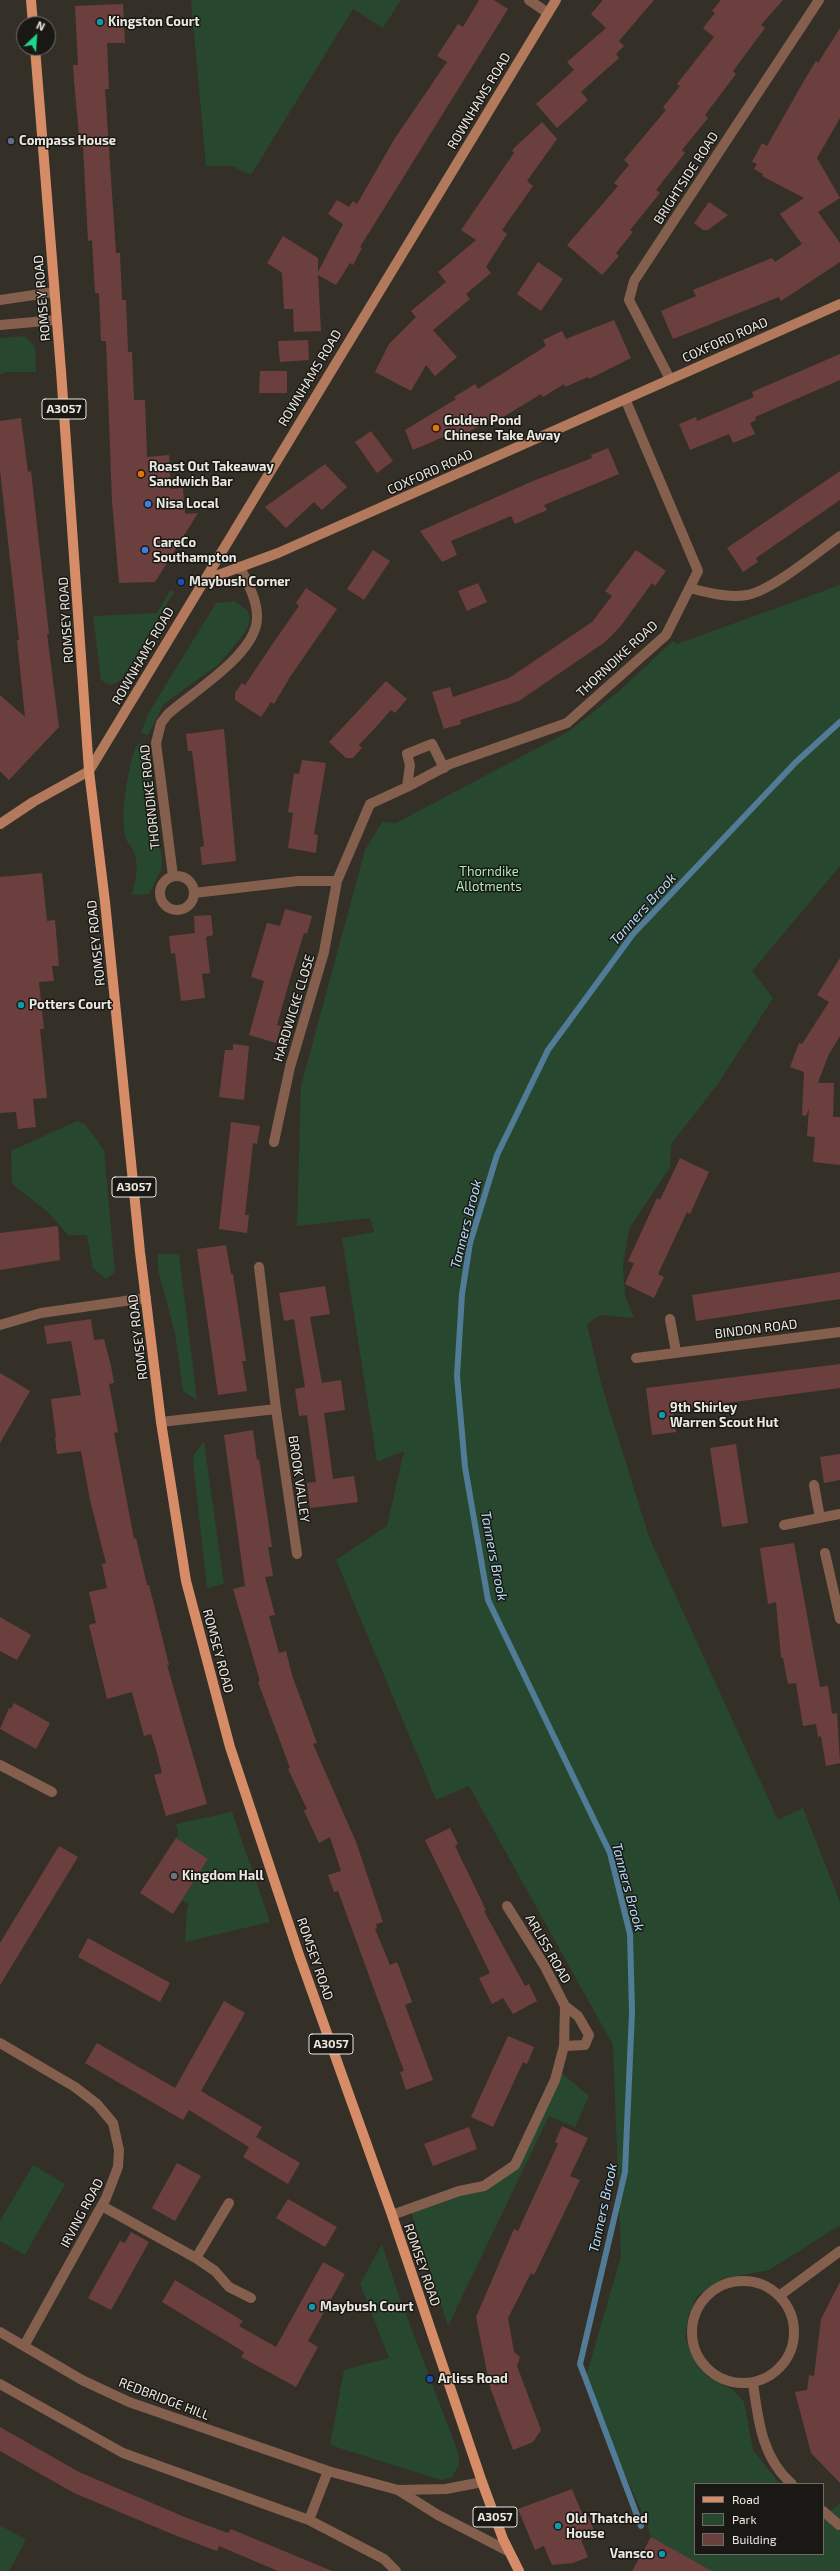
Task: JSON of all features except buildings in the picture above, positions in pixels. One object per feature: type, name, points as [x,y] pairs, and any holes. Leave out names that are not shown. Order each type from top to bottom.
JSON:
[{"type":"main road","points":[[31,0],[32,16]]},
{"type":"main road","name":"ROMSEY ROAD","points":[[36,56],[89,771],[107,917],[146,1298],[161,1422],[186,1581],[230,1747],[299,1955],[392,2215],[482,2482],[508,2551],[519,2571]]},
{"type":"street","points":[[529,0],[548,13]]},
{"type":"street","name":"ROWNHAMS ROAD","points":[[89,771],[144,684],[202,580],[556,0]]},
{"type":"street","name":"BRIGHTSIDE ROAD","points":[[670,379],[629,300],[634,281],[819,0]]},
{"type":"street","points":[[0,300],[54,292]]},
{"type":"street","name":"COXFORD ROAD","points":[[202,580],[278,553],[840,304]]},
{"type":"street","points":[[0,325],[56,320]]},
{"type":"street","name":"THORNDIKE ROAD","points":[[337,881],[370,804],[408,787],[450,764],[567,723],[666,635],[698,571],[626,400]]},
{"type":"street","points":[[690,588],[713,594],[748,595],[770,585],[840,536]]},
{"type":"street","name":"THORNDIKE ROAD","points":[[173,876],[157,756],[157,734],[160,723],[168,714],[225,669],[239,654],[255,629],[258,618],[256,606],[240,567]]},
{"type":"street","points":[[408,787],[410,765],[407,754],[432,744],[444,768]]},
{"type":"street","points":[[0,824],[33,802],[89,771]]},
{"type":"street","points":[[173,876],[187,879],[193,885],[194,893],[192,903],[185,909],[172,910],[166,907],[160,892],[164,882],[173,876]]},
{"type":"street","points":[[194,893],[298,881],[337,881]]},
{"type":"street","name":"HARDWICKE CLOSE","points":[[274,1142],[290,1067],[324,952],[337,881]]},
{"type":"street","name":"BROOK VALLEY","points":[[260,1267],[276,1409],[297,1554]]},
{"type":"street","points":[[0,1325],[41,1313],[146,1298]]},
{"type":"street","points":[[670,1319],[676,1352]]},
{"type":"street","name":"BINDON ROAD","points":[[636,1358],[840,1332]]},
{"type":"street","points":[[161,1422],[276,1409]]},
{"type":"street","points":[[814,1486],[820,1518]]},
{"type":"street","points":[[784,1525],[840,1514]]},
{"type":"street","points":[[825,1553],[840,1618]]},
{"type":"street","points":[[0,1765],[52,1792]]},
{"type":"street","name":"ARLISS ROAD","points":[[507,1906],[544,1965],[566,2006],[578,2016],[589,2035],[585,2045],[564,2046]]},
{"type":"street","points":[[392,2215],[459,2191],[484,2186],[516,2165],[555,2080],[564,2046],[566,2006]]},
{"type":"street","name":"IRVING ROAD","points":[[0,2043],[87,2095],[98,2104],[113,2124],[119,2150],[118,2167],[113,2184],[24,2346]]},
{"type":"street","points":[[196,2258],[229,2203]]},
{"type":"street","points":[[102,2206],[196,2258],[215,2271],[230,2287],[251,2298]]},
{"type":"street","points":[[779,2296],[840,2251]]},
{"type":"street","points":[[735,2281],[753,2282],[766,2286],[779,2296],[786,2304],[793,2321],[794,2339],[791,2350],[782,2365],[768,2376],[753,2383],[727,2381],[712,2373],[700,2360],[692,2337],[693,2320],[708,2295],[722,2285],[735,2281]]},
{"type":"street","name":"REDBRIDGE HILL","points":[[0,2332],[82,2380],[129,2402],[328,2471],[398,2490],[446,2489],[482,2482]]},
{"type":"street","points":[[753,2383],[764,2444],[773,2462],[791,2483]]},
{"type":"street","points":[[0,2384],[123,2453],[309,2520],[384,2559],[396,2571]]},
{"type":"street","points":[[309,2520],[328,2471]]},
{"type":"street","name":"REDBRIDGE HILL","points":[[398,2490],[438,2515],[508,2551]]},
{"type":"street","points":[[824,2512],[839,2525]]},
{"type":"green space","points":[[191,0],[401,0],[383,28],[353,9],[251,175],[232,166],[206,166]]},
{"type":"green space","points":[[24,336],[35,346],[36,372],[6,372],[0,375],[0,338]]},
{"type":"green space","name":"Thorndike Allotments","points":[[840,585],[840,866],[752,971],[773,998],[718,1084],[671,1144],[670,1167],[629,1229],[623,1265],[625,1295],[634,1318],[600,1315],[587,1324],[601,1383],[649,1537],[778,1820],[803,1808],[840,1902],[840,2225],[769,2270],[722,2279],[697,2296],[688,2316],[685,2338],[696,2362],[708,2377],[733,2390],[744,2402],[753,2450],[779,2483],[694,2483],[694,2555],[824,2555],[824,2516],[840,2503],[840,2571],[712,2571],[651,2537],[647,2523],[584,2384],[621,2256],[613,2045],[469,1786],[436,1800],[336,1560],[387,1526],[404,1451],[377,1462],[342,1238],[374,1232],[370,1218],[297,1226],[301,1086],[365,850],[382,822],[396,823],[568,732],[618,692],[673,641],[677,644]]},
{"type":"green space","points":[[170,590],[174,592],[123,677],[118,682],[110,685],[101,680],[93,616],[157,613]]},
{"type":"green space","points":[[234,601],[247,610],[250,617],[248,627],[243,635],[219,664],[164,704],[148,735],[141,733],[148,714],[216,603]]},
{"type":"green space","points":[[142,743],[146,744],[162,862],[161,870],[149,894],[132,895],[137,865],[134,853],[126,839],[123,818],[127,779],[133,755],[136,746]]},
{"type":"green space","points":[[77,1121],[85,1124],[104,1150],[115,1272],[106,1279],[93,1268],[87,1235],[68,1235],[48,1212],[12,1184],[11,1151]]},
{"type":"green space","points":[[158,1254],[179,1254],[197,1400],[183,1391],[175,1333],[158,1270]]},
{"type":"green space","points":[[204,1442],[224,1584],[207,1588],[193,1463],[194,1454]]},
{"type":"green space","points":[[232,1812],[270,1922],[185,1942],[187,1908],[189,1904],[182,1900],[208,1859],[176,1838],[178,1835],[176,1824]]},
{"type":"green space","points":[[558,2070],[589,2096],[575,2127],[549,2116],[448,2326],[410,2209],[484,2186],[515,2165]]},
{"type":"green space","points":[[33,2165],[65,2184],[25,2255],[0,2241],[0,2221]]},
{"type":"green space","points":[[382,2244],[399,2296],[459,2455],[459,2465],[451,2478],[441,2480],[330,2445],[344,2370],[389,2358],[360,2284]]},
{"type":"green space","points":[[0,2525],[26,2540],[9,2571],[0,2571]]},
{"type":"waterway","name":"Tanners Brook","points":[[641,2526],[580,2364],[625,2172],[632,2012],[630,1934],[610,1853],[488,1600],[465,1467],[457,1376],[462,1294],[470,1243],[497,1155],[548,1050],[633,934],[796,762],[840,722]]},
{"type":"place","name":"Kingston Court","points":[[100,22]]},
{"type":"place","name":"Compass House","points":[[11,141]]},
{"type":"place","name":"Golden Pond Chinese Take Away","points":[[436,428]]},
{"type":"place","name":"Roast Out Takeaway Sandwich Bar","points":[[141,474]]},
{"type":"place","name":"Nisa Local","points":[[148,504]]},
{"type":"place","name":"CareCo Southampton","points":[[145,550]]},
{"type":"place","name":"Maybush Corner","points":[[181,582]]},
{"type":"place","name":"Potters Court","points":[[21,1005]]},
{"type":"place","name":"9th Shirley Warren Scout Hut","points":[[662,1415]]},
{"type":"place","name":"Kingdom Hall","points":[[174,1876]]},
{"type":"place","name":"Maybush Court","points":[[312,2307]]},
{"type":"place","name":"Arliss Road","points":[[430,2379]]},
{"type":"place","name":"Old Thatched House","points":[[558,2526]]},
{"type":"place","name":"Vansco","points":[[662,2554]]}]
